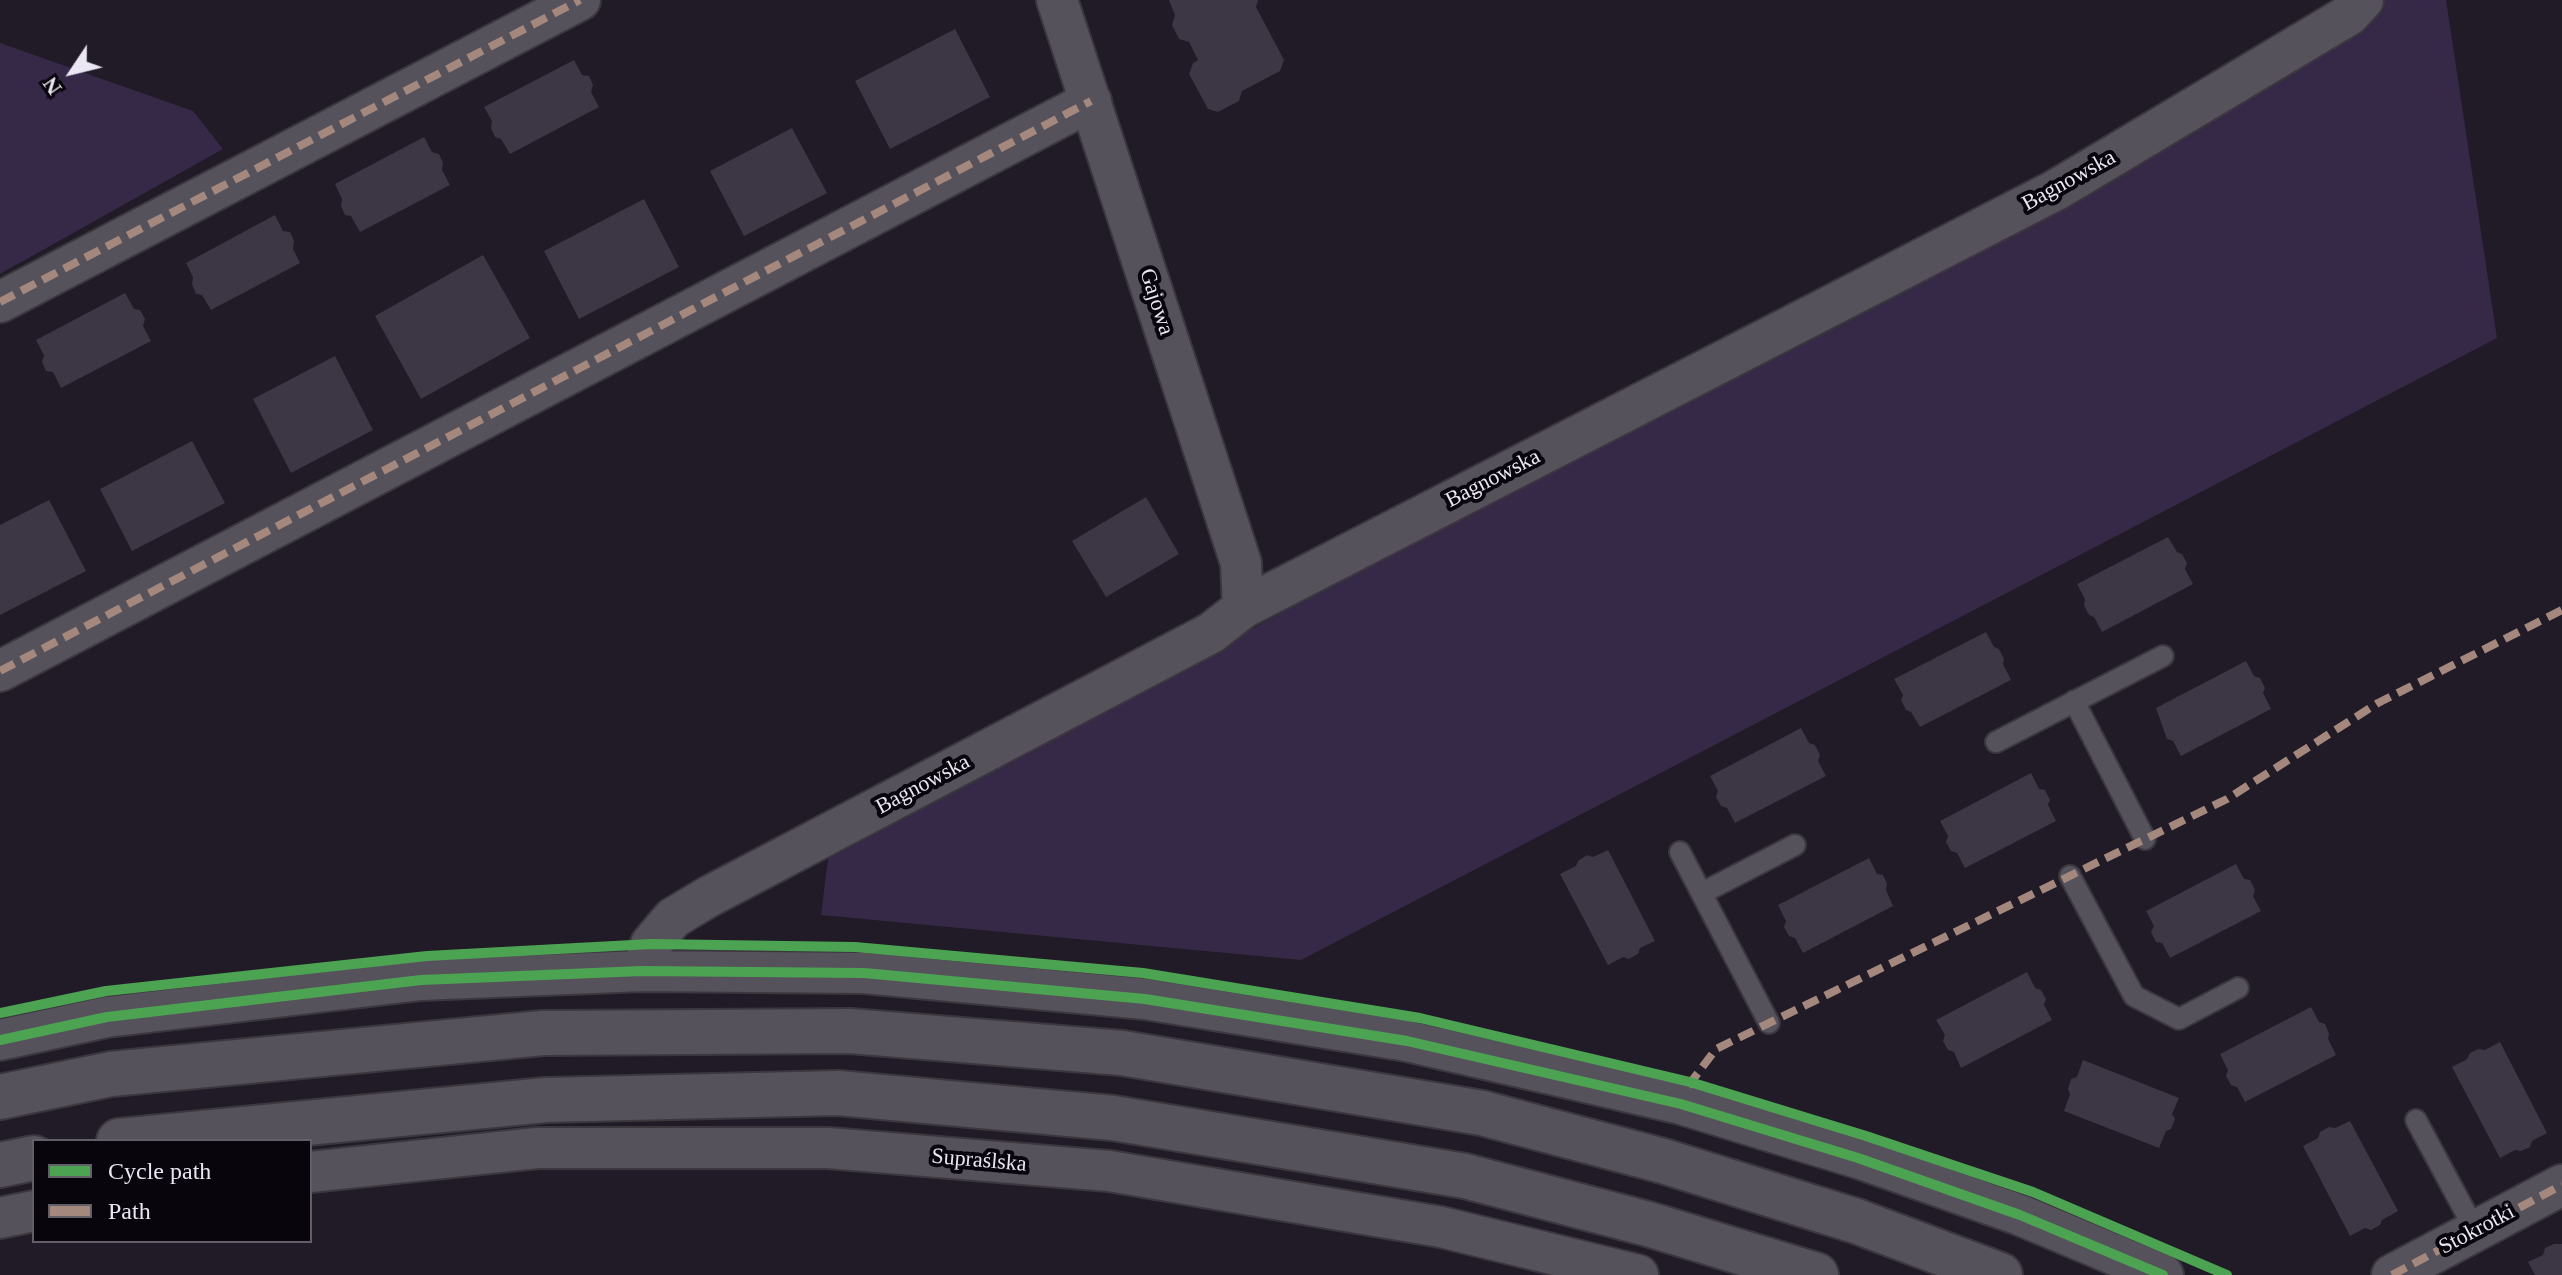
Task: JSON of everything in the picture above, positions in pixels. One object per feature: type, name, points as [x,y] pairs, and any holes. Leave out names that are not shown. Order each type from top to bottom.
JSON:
[{"type":"main road","points":[[0,1097],[111,1074],[543,1033],[850,1031],[1122,1053],[1482,1113],[1722,1179],[1856,1221],[2000,1275]]},
{"type":"main road","points":[[140,1139],[546,1100],[838,1093],[1113,1118],[1465,1176],[1648,1224],[1816,1275]]},
{"type":"main road","points":[[0,1165],[32,1158]]},
{"type":"street","points":[[0,302],[580,0]]},
{"type":"street","name":"Gajowa","points":[[1057,0],[1241,563],[1243,608]]},
{"type":"street","name":"Bagnowska","points":[[642,971],[651,944],[673,918],[708,897],[1211,633],[1243,608],[2056,190],[2349,15],[2363,0]]},
{"type":"street","points":[[0,671],[1091,101]]},
{"type":"street","points":[[0,1040],[107,1017],[421,980],[642,971],[879,974],[1145,999],[1407,1041],[1681,1104],[1858,1158],[2020,1215],[2163,1275]]},
{"type":"street","name":"Supraślska","points":[[312,1172],[537,1148],[828,1148],[1109,1171],[1441,1227],[1638,1275]]},
{"type":"street","name":"Stokrotki","points":[[2392,1275],[2562,1185]]},
{"type":"street","points":[[0,1218],[32,1211]]},
{"type":"lane","points":[[1996,742],[2163,656]]},
{"type":"lane","points":[[2074,701],[2145,839]]},
{"type":"lane","points":[[1702,893],[1795,845]]},
{"type":"lane","points":[[1680,852],[1769,1023]]},
{"type":"lane","points":[[2070,876],[2134,996],[2179,1019],[2238,988]]},
{"type":"lane","points":[[2416,1120],[2475,1230]]},
{"type":"shaded area","points":[[2379,0],[2446,0],[2497,338],[1301,960],[821,915],[828,859],[1232,640]]},
{"type":"shaded area","points":[[0,43],[193,111],[223,149],[0,274]]},
{"type":"building","points":[[1169,0],[1258,0],[1256,7],[1284,60],[1280,71],[1242,91],[1239,101],[1218,112],[1208,109],[1189,74],[1193,63],[1198,60],[1189,42],[1179,39],[1172,25],[1175,15]]},
{"type":"building","points":[[955,29],[990,97],[890,149],[855,81]]},
{"type":"building","points":[[574,60],[582,75],[589,76],[593,85],[591,92],[599,107],[510,154],[501,139],[495,137],[492,121],[484,107]]},
{"type":"building","points":[[792,128],[827,193],[744,236],[710,171]]},
{"type":"building","points":[[424,137],[432,152],[439,154],[442,170],[450,185],[360,232],[351,216],[345,215],[335,184]]},
{"type":"building","points":[[644,199],[679,267],[579,319],[544,251]]},
{"type":"building","points":[[275,215],[283,231],[290,232],[300,263],[211,310],[202,295],[196,294],[186,263]]},
{"type":"building","points":[[483,255],[530,338],[421,399],[375,316]]},
{"type":"building","points":[[125,293],[134,309],[140,310],[145,319],[143,326],[151,341],[61,388],[53,372],[46,371],[42,362],[44,355],[36,340]]},
{"type":"building","points":[[335,356],[373,430],[291,473],[253,399]]},
{"type":"building","points":[[192,441],[225,503],[132,551],[100,489]]},
{"type":"building","points":[[1146,497],[1179,554],[1106,597],[1072,541]]},
{"type":"building","points":[[49,500],[86,571],[0,615],[0,525]]},
{"type":"building","points":[[2168,537],[2187,563],[2185,569],[2193,584],[2102,632],[2094,617],[2089,615],[2077,584]]},
{"type":"building","points":[[1986,632],[1994,647],[1999,649],[2011,680],[1920,727],[1911,712],[1906,710],[1901,700],[1903,695],[1894,679]]},
{"type":"building","points":[[2246,661],[2254,676],[2260,678],[2271,709],[2181,756],[2173,741],[2167,739],[2156,708]]},
{"type":"building","points":[[1801,728],[1809,743],[1815,745],[1820,755],[1818,761],[1826,776],[1735,823],[1716,797],[1718,791],[1710,776]]},
{"type":"building","points":[[2031,773],[2039,789],[2045,790],[2056,821],[1965,868],[1946,842],[1948,836],[1940,821]]},
{"type":"building","points":[[1608,850],[1655,941],[1640,948],[1638,954],[1629,959],[1623,957],[1608,965],[1560,874],[1576,866],[1587,855],[1593,857]]},
{"type":"building","points":[[1869,858],[1877,874],[1883,875],[1893,906],[1803,953],[1784,927],[1786,921],[1778,905]]},
{"type":"building","points":[[2236,864],[2244,879],[2250,880],[2255,890],[2253,896],[2261,911],[2170,958],[2162,943],[2156,942],[2151,932],[2154,926],[2146,911]]},
{"type":"building","points":[[2027,972],[2035,988],[2041,990],[2046,999],[2044,1005],[2052,1020],[1961,1068],[1954,1052],[1948,1050],[1943,1041],[1945,1035],[1936,1020]]},
{"type":"building","points":[[2311,1007],[2319,1022],[2325,1024],[2336,1055],[2245,1102],[2226,1076],[2228,1070],[2220,1054]]},
{"type":"building","points":[[2500,1042],[2547,1133],[2532,1141],[2530,1147],[2500,1158],[2452,1067],[2467,1059],[2470,1053]]},
{"type":"building","points":[[2083,1060],[2179,1098],[2172,1114],[2175,1119],[2171,1129],[2166,1131],[2159,1148],[2064,1111],[2071,1079],[2077,1077]]},
{"type":"building","points":[[2350,1121],[2398,1211],[2371,1230],[2365,1228],[2350,1236],[2303,1146],[2329,1127],[2335,1128]]},
{"type":"building","points":[[2562,1244],[2562,1275],[2535,1275],[2528,1262],[2543,1255],[2545,1248]]},
{"type":"marked path","points":[[0,302],[580,0]]},
{"type":"marked path","points":[[0,671],[1091,101]]},
{"type":"marked path","points":[[1688,1086],[1716,1049],[2227,799],[2378,703],[2562,610]]},
{"type":"marked path","points":[[2392,1275],[2562,1185]]},
{"type":"cycle path","points":[[0,1013],[106,991],[427,956],[651,944],[855,947],[1143,973],[1420,1018],[1690,1082],[2033,1192],[2227,1275]]},
{"type":"cycle path","points":[[0,1040],[107,1017],[421,980],[642,971],[864,973],[1145,999],[1407,1041],[1681,1104],[1858,1158],[2020,1215],[2163,1275]]}]
